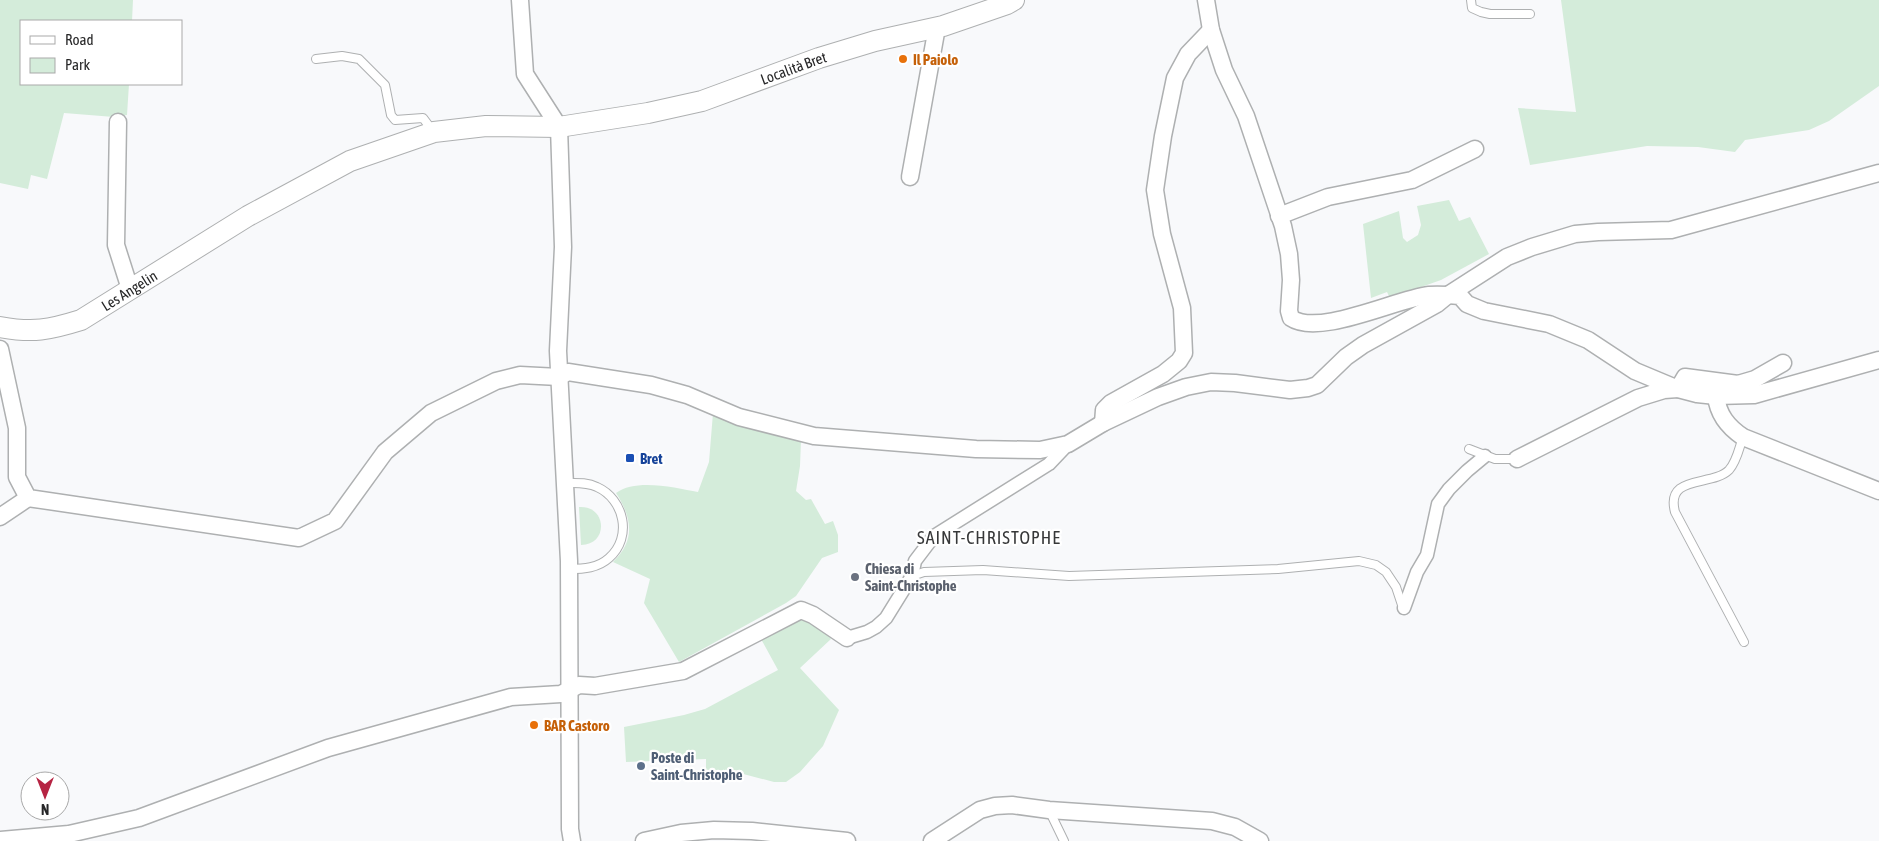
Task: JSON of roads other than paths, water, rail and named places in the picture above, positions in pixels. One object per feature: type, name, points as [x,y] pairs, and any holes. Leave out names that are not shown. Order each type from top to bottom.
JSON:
[{"type":"street","points":[[520,0],[525,74],[565,127],[563,247],[558,327],[570,569],[570,829],[572,841]]},
{"type":"street","name":"Località Bret","points":[[434,132],[486,126],[565,127],[648,114],[702,101],[819,58],[875,41],[937,27],[1014,0]]},
{"type":"street","points":[[1206,0],[1212,30],[1224,70],[1246,116],[1260,152],[1279,216],[1284,226],[1291,280],[1290,311],[1291,318],[1297,322],[1316,324],[1429,295],[1460,296],[1467,304],[1484,311],[1549,324],[1588,340],[1635,371],[1678,389],[1716,396],[1754,395],[1879,360]]},
{"type":"street","points":[[910,177],[937,27]]},
{"type":"street","points":[[1103,422],[1104,410],[1111,403],[1163,374],[1179,361],[1184,353],[1182,308],[1162,234],[1155,190],[1166,116],[1175,78],[1188,54],[1212,30]]},
{"type":"street","points":[[118,122],[116,245],[130,289]]},
{"type":"street","name":"Les Angelin","points":[[0,328],[18,330],[53,329],[81,320],[248,216],[350,161],[434,132]]},
{"type":"street","points":[[1279,216],[1328,197],[1412,180],[1475,149]]},
{"type":"street","points":[[0,840],[68,834],[139,818],[328,748],[511,697],[561,694],[579,684],[595,686],[683,671],[801,610],[813,615],[847,638],[867,632],[886,618],[912,576],[914,561],[934,536],[1049,464],[1068,444],[1103,422],[1158,397],[1186,387],[1211,382],[1290,390],[1308,388],[1317,385],[1346,357],[1363,345],[1404,324],[1507,258],[1532,247],[1575,234],[1671,230],[1879,173]]},
{"type":"street","points":[[0,349],[17,428],[17,477],[28,498]]},
{"type":"street","points":[[1678,389],[1685,377],[1738,384],[1756,379],[1783,364]]},
{"type":"street","points":[[0,517],[28,498],[299,538],[335,521],[385,452],[431,413],[496,381],[520,375],[559,377],[568,372],[651,385],[688,395],[740,417],[814,436],[976,449],[1040,450],[1068,444]]},
{"type":"street","points":[[1517,459],[1638,398],[1664,390],[1678,389]]},
{"type":"street","points":[[1716,396],[1717,407],[1728,426],[1743,438],[1879,491]]},
{"type":"street","points":[[1404,608],[1417,572],[1427,555],[1438,504],[1461,477],[1485,456]]},
{"type":"street","points":[[932,841],[980,810],[995,806],[1012,805],[1049,810],[1212,821],[1235,827],[1260,841]]},
{"type":"street","points":[[644,841],[681,833],[714,830],[782,834],[847,841]]},
{"type":"lane","points":[[1471,0],[1472,8],[1481,12],[1530,14]]},
{"type":"lane","points":[[316,59],[342,56],[359,59],[384,85],[391,115],[395,120],[423,118],[434,132]]},
{"type":"lane","points":[[1743,438],[1735,463],[1728,471],[1720,476],[1685,485],[1675,493],[1672,502],[1675,512],[1744,642]]},
{"type":"lane","points":[[1469,449],[1495,459],[1517,459]]},
{"type":"lane","points":[[566,483],[595,486],[608,493],[620,510],[623,532],[619,545],[610,557],[598,565],[584,569],[570,569]]},
{"type":"lane","points":[[912,576],[924,572],[983,570],[1069,576],[1278,569],[1359,561],[1376,565],[1386,572],[1396,587],[1404,608]]},
{"type":"lane","points":[[1049,810],[1064,841]]},
{"type":"place","name":"Il Paiolo","points":[[903,59]]},
{"type":"place","name":"Bret","points":[[630,458]]},
{"type":"place","name":"Chiesa di Saint-Christophe","points":[[855,577]]},
{"type":"place","name":"BAR Castoro","points":[[534,725]]},
{"type":"place","name":"Poste di Saint-Christophe","points":[[641,766]]},
{"type":"district","name":"SAINT-CHRISTOPHE","points":[[989,537]]}]
